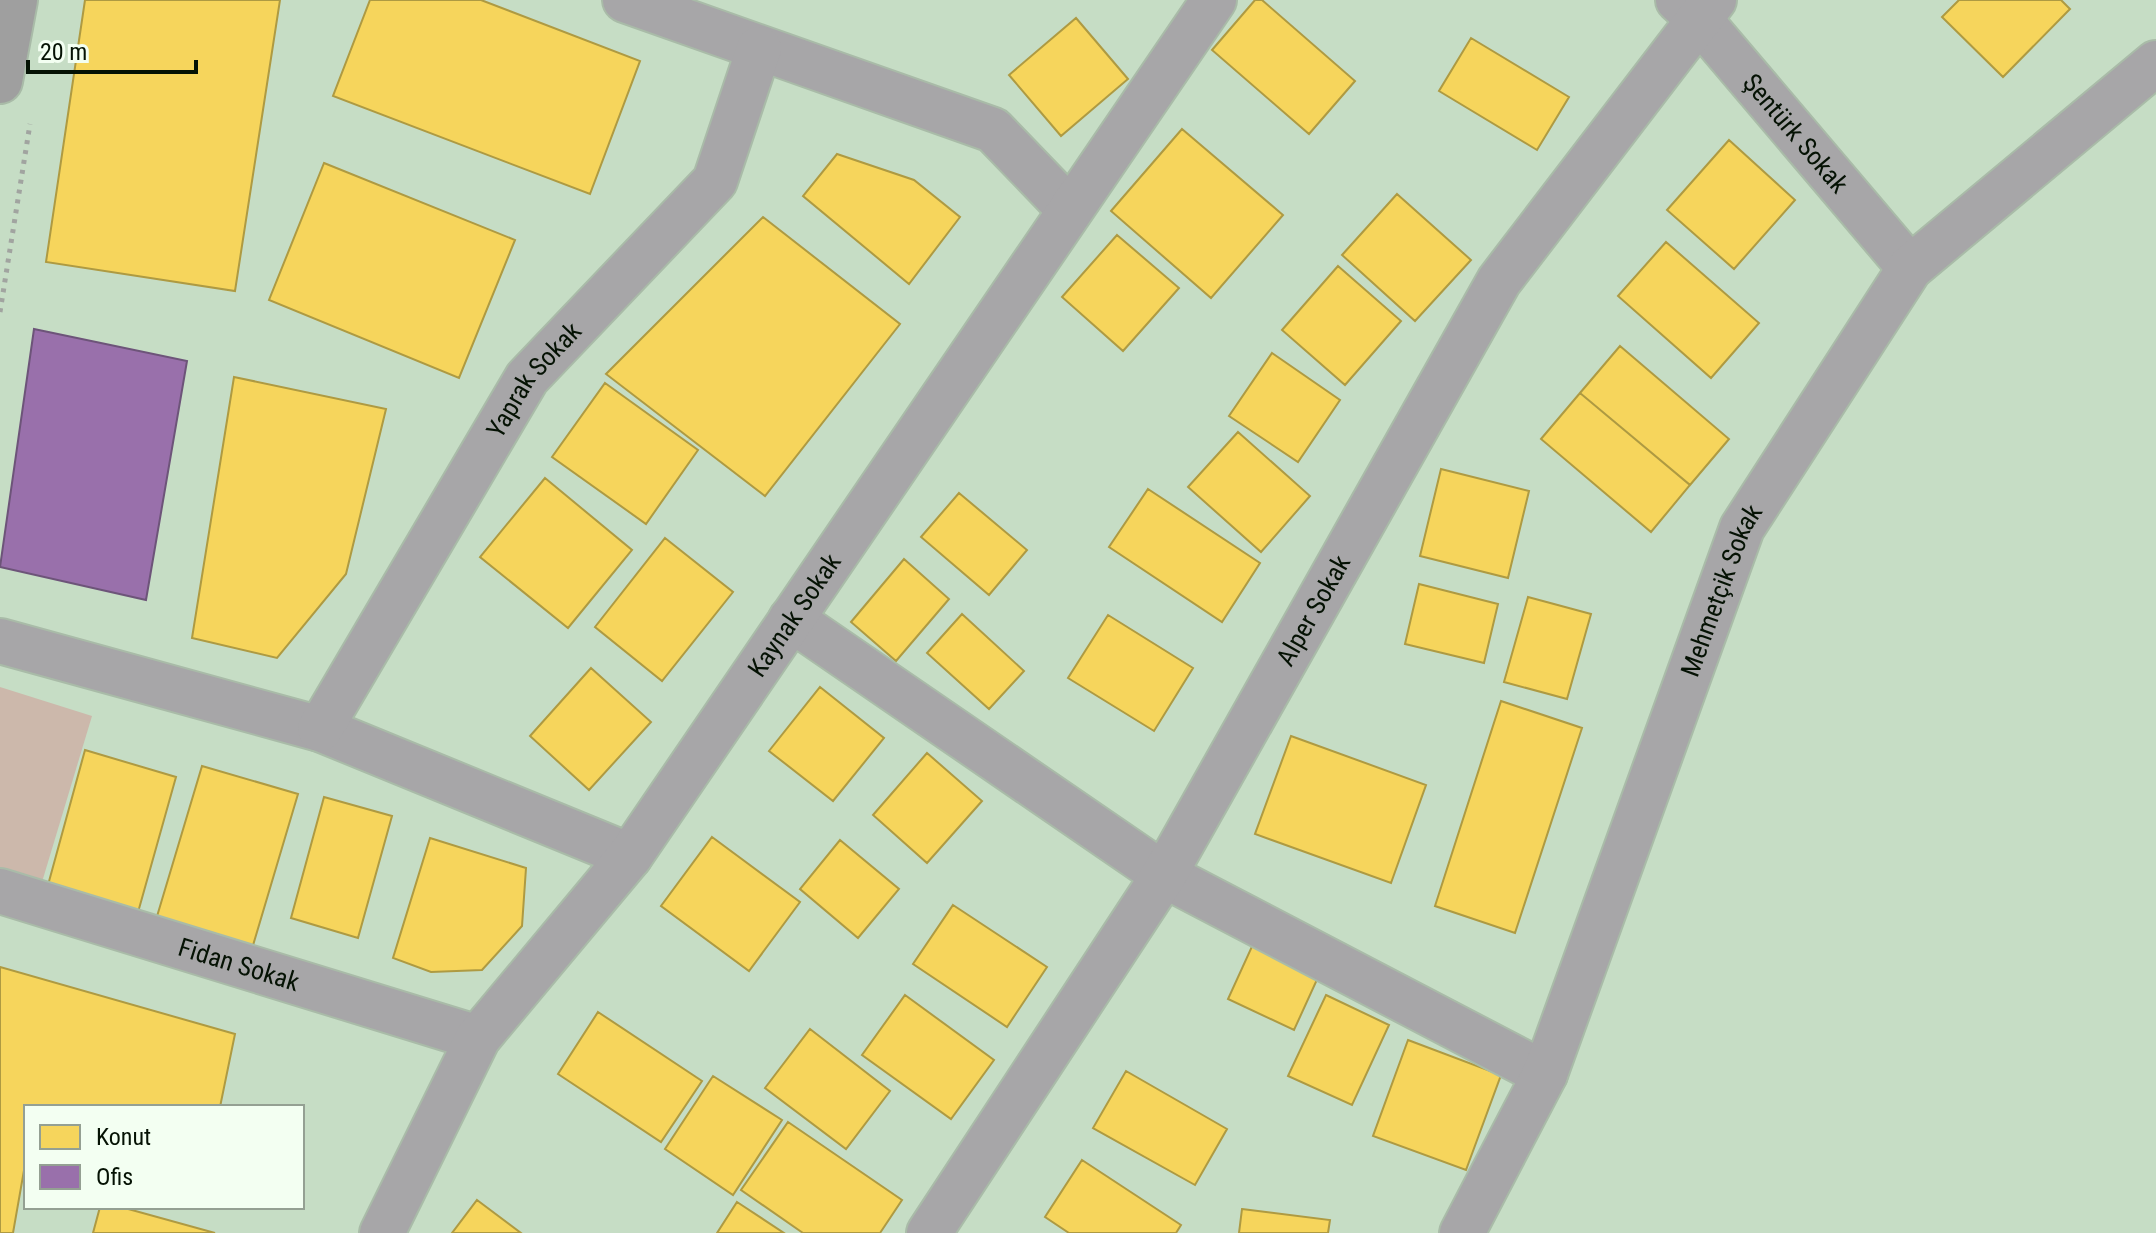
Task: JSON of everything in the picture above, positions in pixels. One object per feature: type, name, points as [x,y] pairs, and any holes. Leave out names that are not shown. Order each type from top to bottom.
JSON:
[{"type":"main road","points":[[0,81],[15,0]]},
{"type":"street","points":[[625,0],[993,130],[1070,210]]},
{"type":"street","name":"Kaynak Sokak","points":[[382,1233],[478,1038],[630,856],[1214,0]]},
{"type":"street","name":"Şentürk Sokak","points":[[1696,6],[1910,268]]},
{"type":"street","name":"Alper Sokak","points":[[929,1233],[1164,875],[1499,281],[1696,6]]},
{"type":"street","name":"Yaprak Sokak","points":[[320,729],[527,378],[715,181],[759,49]]},
{"type":"street","name":"Mehmetçik Sokak","points":[[1462,1233],[1545,1074],[1742,528],[1910,268],[2156,63]]},
{"type":"street","points":[[791,619],[1164,875],[1545,1074]]},
{"type":"street","points":[[0,641],[320,729],[630,856]]},
{"type":"street","name":"Fidan Sokak","points":[[0,891],[478,1038]]},
{"type":"path","points":[[0,312],[33,109]]},
{"type":"shaded area","points":[[0,687],[92,716],[39,892],[0,881]]},
{"type":"building: Konut","points":[[85,0],[280,0],[235,291],[46,262]]},
{"type":"building: Konut","points":[[370,0],[481,0],[640,61],[590,194],[333,96]]},
{"type":"building: Konut","points":[[1255,0],[1262,0],[1355,81],[1309,134],[1212,50]]},
{"type":"building: Konut","points":[[1959,0],[2061,0],[2070,9],[2003,77],[1942,17]]},
{"type":"building: Konut","points":[[1076,18],[1128,79],[1061,136],[1009,75]]},
{"type":"building: Konut","points":[[1471,38],[1569,97],[1537,150],[1439,91]]},
{"type":"building: Konut","points":[[1182,129],[1283,215],[1211,298],[1111,211]]},
{"type":"building: Konut","points":[[1729,140],[1795,200],[1734,269],[1667,210]]},
{"type":"building: Konut","points":[[837,154],[914,180],[960,217],[909,284],[803,196]]},
{"type":"building: Konut","points":[[324,163],[515,240],[459,378],[269,300]]},
{"type":"building: Konut","points":[[1397,194],[1471,260],[1415,321],[1342,255]]},
{"type":"building: Konut","points":[[763,217],[900,324],[765,496],[606,374]]},
{"type":"building: Konut","points":[[1117,235],[1179,288],[1123,351],[1062,297]]},
{"type":"building: Konut","points":[[1666,242],[1759,323],[1711,378],[1618,296]]},
{"type":"building: Konut","points":[[1338,266],[1401,321],[1345,385],[1282,330]]},
{"type":"building: Konut","points":[[1620,346],[1729,439],[1690,485],[1580,393]]},
{"type":"building: Konut","points":[[1272,353],[1340,400],[1298,462],[1229,416]]},
{"type":"building: Konut","points":[[234,377],[386,409],[346,574],[277,658],[192,638]]},
{"type":"building: Konut","points":[[605,383],[698,450],[646,524],[552,457]]},
{"type":"building: Konut","points":[[1580,393],[1690,485],[1651,532],[1541,439]]},
{"type":"building: Konut","points":[[1238,432],[1310,496],[1261,552],[1188,487]]},
{"type":"building: Konut","points":[[1441,469],[1529,491],[1508,578],[1420,556]]},
{"type":"building: Konut","points":[[545,478],[632,550],[568,628],[480,557]]},
{"type":"building: Konut","points":[[1148,489],[1260,563],[1222,622],[1109,547]]},
{"type":"building: Konut","points":[[959,493],[1027,550],[989,595],[921,537]]},
{"type":"building: Konut","points":[[665,538],[733,592],[662,681],[595,627]]},
{"type":"building: Konut","points":[[904,559],[949,599],[896,661],[851,622]]},
{"type":"building: Konut","points":[[1419,584],[1498,604],[1484,663],[1405,644]]},
{"type":"building: Konut","points":[[1528,597],[1591,614],[1567,699],[1504,682]]},
{"type":"building: Konut","points":[[962,614],[1024,671],[989,709],[927,653]]},
{"type":"building: Konut","points":[[1108,615],[1193,668],[1154,731],[1068,678]]},
{"type":"building: Konut","points":[[591,668],[651,722],[589,790],[530,736]]},
{"type":"building: Konut","points":[[820,687],[884,738],[833,801],[769,751]]},
{"type":"building: Konut","points":[[1501,701],[1582,728],[1515,933],[1435,906]]},
{"type":"building: Konut","points":[[1291,736],[1426,785],[1391,883],[1255,834]]},
{"type":"building: Konut","points":[[85,750],[176,777],[135,923],[45,896]]},
{"type":"building: Konut","points":[[927,753],[982,801],[927,863],[873,815]]},
{"type":"building: Konut","points":[[202,766],[298,794],[251,952],[155,923]]},
{"type":"building: Konut","points":[[324,797],[392,816],[358,938],[291,918]]},
{"type":"building: Konut","points":[[712,837],[800,902],[749,971],[661,906]]},
{"type":"building: Konut","points":[[430,838],[526,868],[522,926],[482,970],[431,972],[393,958]]},
{"type":"building: Konut","points":[[840,840],[899,889],[858,938],[800,889]]},
{"type":"building: Konut","points":[[953,905],[1047,967],[1007,1027],[913,964]]},
{"type":"building: Konut","points":[[1254,942],[1320,973],[1294,1030],[1228,999]]},
{"type":"building: Konut","points":[[0,967],[235,1034],[220,1105],[24,1105],[24,1170],[13,1233],[0,1233]]},
{"type":"building: Konut","points":[[905,995],[994,1060],[951,1119],[862,1055]]},
{"type":"building: Konut","points":[[1326,995],[1389,1025],[1352,1105],[1288,1076]]},
{"type":"building: Konut","points":[[598,1012],[702,1081],[661,1142],[558,1074]]},
{"type":"building: Konut","points":[[810,1029],[890,1091],[846,1149],[765,1088]]},
{"type":"building: Konut","points":[[1408,1040],[1501,1075],[1466,1170],[1373,1136]]},
{"type":"building: Konut","points":[[1126,1071],[1227,1129],[1195,1185],[1093,1128]]},
{"type":"building: Konut","points":[[713,1076],[782,1120],[733,1195],[665,1149]]},
{"type":"building: Konut","points":[[788,1122],[902,1200],[880,1233],[803,1233],[741,1190]]},
{"type":"building: Konut","points":[[1082,1160],[1181,1225],[1176,1233],[1069,1233],[1045,1217]]},
{"type":"building: Konut","points":[[477,1200],[521,1233],[452,1233]]},
{"type":"building: Konut","points":[[737,1202],[784,1233],[717,1233]]},
{"type":"building: Konut","points":[[99,1209],[128,1209],[215,1233],[93,1233]]},
{"type":"building: Konut","points":[[1242,1209],[1330,1220],[1328,1233],[1239,1233]]},
{"type":"building: Ofis","points":[[34,329],[187,361],[146,600],[0,567]]}]
